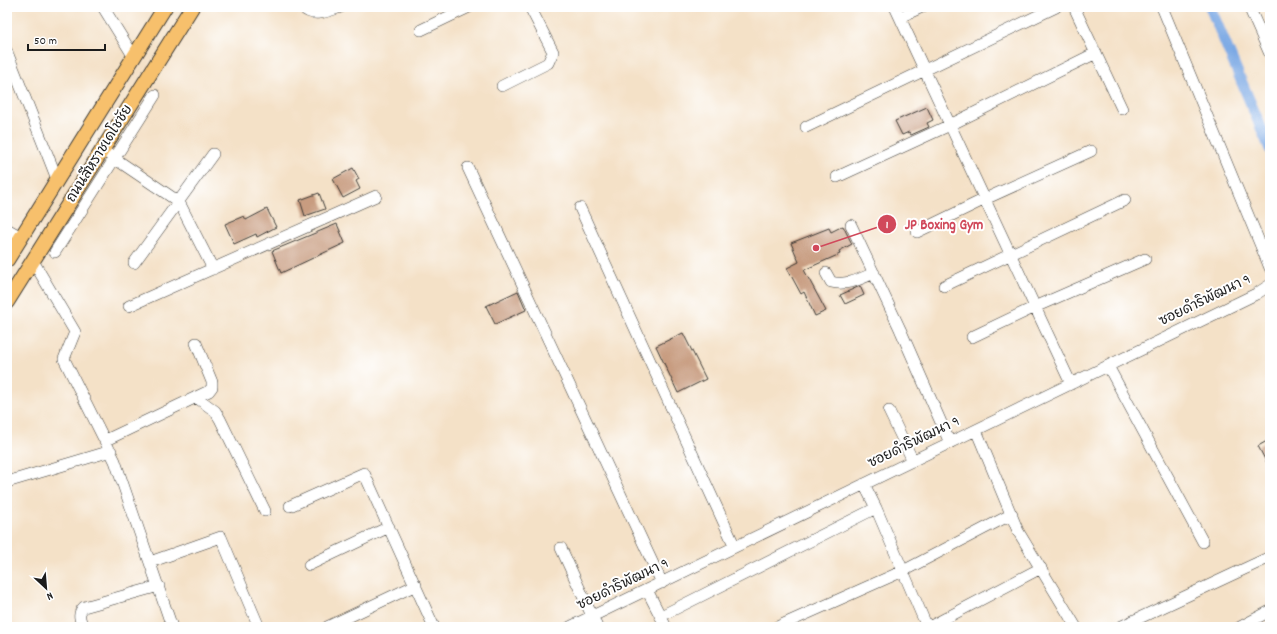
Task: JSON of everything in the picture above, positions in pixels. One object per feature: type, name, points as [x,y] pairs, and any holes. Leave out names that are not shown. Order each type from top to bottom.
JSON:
[{"type":"main road","name":"ถนนสีหราชเดโชชัย","points":[[7,260],[165,7]]},
{"type":"main road","name":"ถนนสีหราชเดโชชัย","points":[[7,302],[51,232],[76,204],[108,154],[192,7]]},
{"type":"street","points":[[102,7],[134,57]]},
{"type":"street","points":[[302,7],[309,13],[317,14],[341,7]]},
{"type":"street","points":[[420,30],[469,7]]},
{"type":"street","points":[[502,86],[548,63],[552,57],[553,52],[530,7]]},
{"type":"street","points":[[895,7],[1071,384]]},
{"type":"street","points":[[900,18],[922,7]]},
{"type":"street","points":[[806,126],[1056,7]]},
{"type":"street","points":[[1074,7],[1122,109]]},
{"type":"street","points":[[1162,7],[1270,268]]},
{"type":"street","points":[[1249,7],[1270,54]]},
{"type":"street","points":[[7,52],[57,179]]},
{"type":"street","points":[[837,177],[950,125],[1096,53]]},
{"type":"street","points":[[155,94],[108,154],[179,202],[213,269]]},
{"type":"street","points":[[916,232],[985,199],[1091,152]]},
{"type":"street","points":[[134,263],[213,154]]},
{"type":"street","points":[[468,168],[662,582]]},
{"type":"street","points":[[129,306],[376,196]]},
{"type":"street","points":[[944,286],[1010,253],[1125,200]]},
{"type":"street","points":[[55,252],[63,239],[76,204]]},
{"type":"street","points":[[580,208],[735,547]]},
{"type":"street","points":[[851,226],[874,273],[950,443]]},
{"type":"street","points":[[7,229],[21,237]]},
{"type":"street","points":[[51,232],[63,239]]},
{"type":"street","points":[[972,338],[1035,307],[1144,259]]},
{"type":"street","points":[[33,261],[74,332],[64,359],[106,440],[159,586],[172,627]]},
{"type":"street","points":[[826,274],[831,282],[843,284],[874,273]]},
{"type":"street","name":"ซอยดำริพัฒนา 9","points":[[570,627],[1108,366],[1249,297],[1270,285]]},
{"type":"street","points":[[106,440],[209,391],[212,387],[196,343]]},
{"type":"street","points":[[1108,366],[1203,542]]},
{"type":"street","points":[[196,397],[215,411],[220,418],[265,511]]},
{"type":"street","points":[[889,411],[913,461]]},
{"type":"street","points":[[976,430],[1018,531],[1076,627]]},
{"type":"street","points":[[7,482],[110,451]]},
{"type":"street","points":[[290,506],[364,473],[434,627]]},
{"type":"street","points":[[864,484],[928,627],[1041,568]]},
{"type":"street","points":[[661,616],[876,508]]},
{"type":"street","points":[[777,627],[903,571],[1012,514]]},
{"type":"street","points":[[309,565],[389,527]]},
{"type":"street","points":[[150,562],[221,537],[259,627]]},
{"type":"street","points":[[561,548],[597,627]]},
{"type":"street","points":[[1120,627],[1270,557]]},
{"type":"street","points":[[327,627],[416,585]]},
{"type":"street","points":[[83,627],[79,616],[80,611],[84,607],[159,586]]},
{"type":"street","points":[[647,590],[666,627]]},
{"type":"street","points":[[1240,627],[1270,611]]},
{"type":"building","points":[[927,107],[933,120],[927,123],[929,127],[911,135],[909,132],[902,135],[895,121]]},
{"type":"building","points":[[353,168],[359,179],[356,181],[360,189],[343,198],[333,179]]},
{"type":"building","points":[[319,193],[325,209],[305,216],[300,200]]},
{"type":"building","points":[[267,209],[276,227],[257,237],[256,234],[234,244],[225,224],[244,216],[246,220]]},
{"type":"building","points":[[337,224],[345,243],[281,273],[272,251]]},
{"type":"building","points":[[843,226],[852,244],[839,251],[840,254],[804,270],[826,311],[815,316],[804,292],[801,294],[787,268],[799,262],[791,243],[829,228],[831,232]]},
{"type":"building","points":[[860,286],[864,295],[845,304],[840,295]]},
{"type":"building","points":[[518,291],[526,310],[495,324],[486,306]]},
{"type":"building","points":[[683,333],[706,379],[678,393],[656,346]]},
{"type":"building","points":[[1267,441],[1270,446],[1270,469],[1258,446]]},
{"type":"waterway","points":[[1210,7],[1270,149]]},
{"type":"place","name":"JP Boxing Gym","points":[[816,248]]}]
